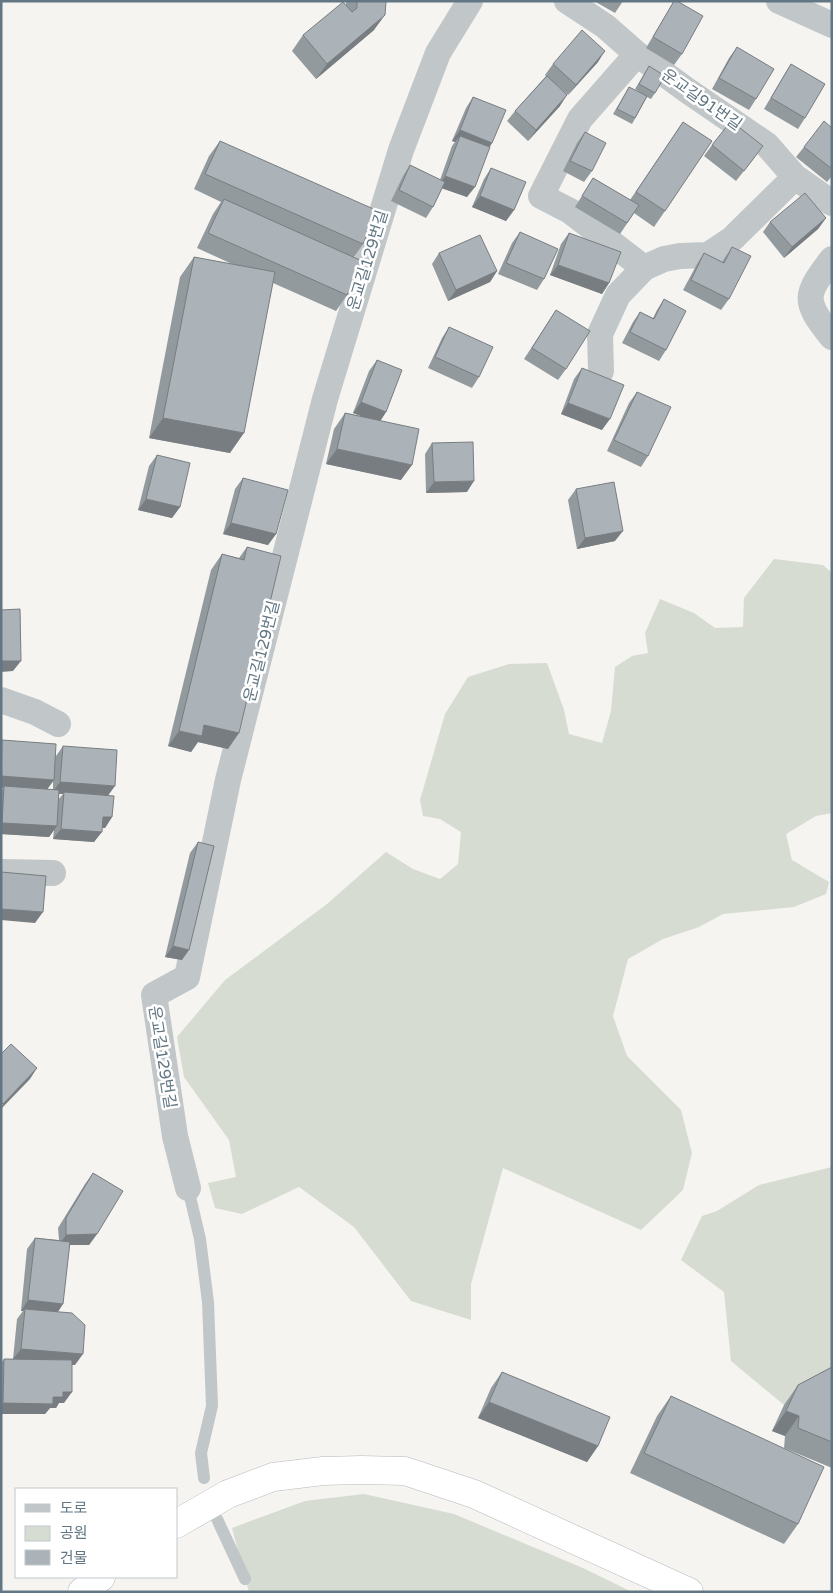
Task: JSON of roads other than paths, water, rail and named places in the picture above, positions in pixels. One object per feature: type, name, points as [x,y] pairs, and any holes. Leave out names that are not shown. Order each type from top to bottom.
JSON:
[{"type":"highway","points":[[178,1523],[228,1494],[273,1476],[323,1471],[405,1471],[474,1494],[689,1592]]},
{"type":"highway","points":[[82,1592],[100,1578]]},
{"type":"street","name":"운교길129번길","points":[[188,1188],[175,1136],[154,995],[187,977],[228,780],[325,399],[400,150],[438,53],[470,1]]},
{"type":"street","name":"운교길91번길","points":[[567,1],[605,26],[637,54],[688,91],[767,145],[795,177],[832,203]]},
{"type":"street","points":[[779,1],[832,25]]},
{"type":"street","points":[[637,54],[580,119],[541,196],[570,211],[644,268]]},
{"type":"street","points":[[601,371],[600,334],[618,295],[644,268],[664,259],[680,256],[708,255],[732,239],[795,177]]},
{"type":"street","points":[[832,259],[813,283],[809,295],[813,309],[832,336]]},
{"type":"street","points":[[1,700],[35,712],[58,724]]},
{"type":"street","points":[[1,872],[53,873]]},
{"type":"lane","name":"운교길129번길","points":[[188,1188],[200,1239],[208,1302],[212,1406],[201,1453],[204,1478]]},
{"type":"lane","points":[[217,1518],[245,1579]]}]
